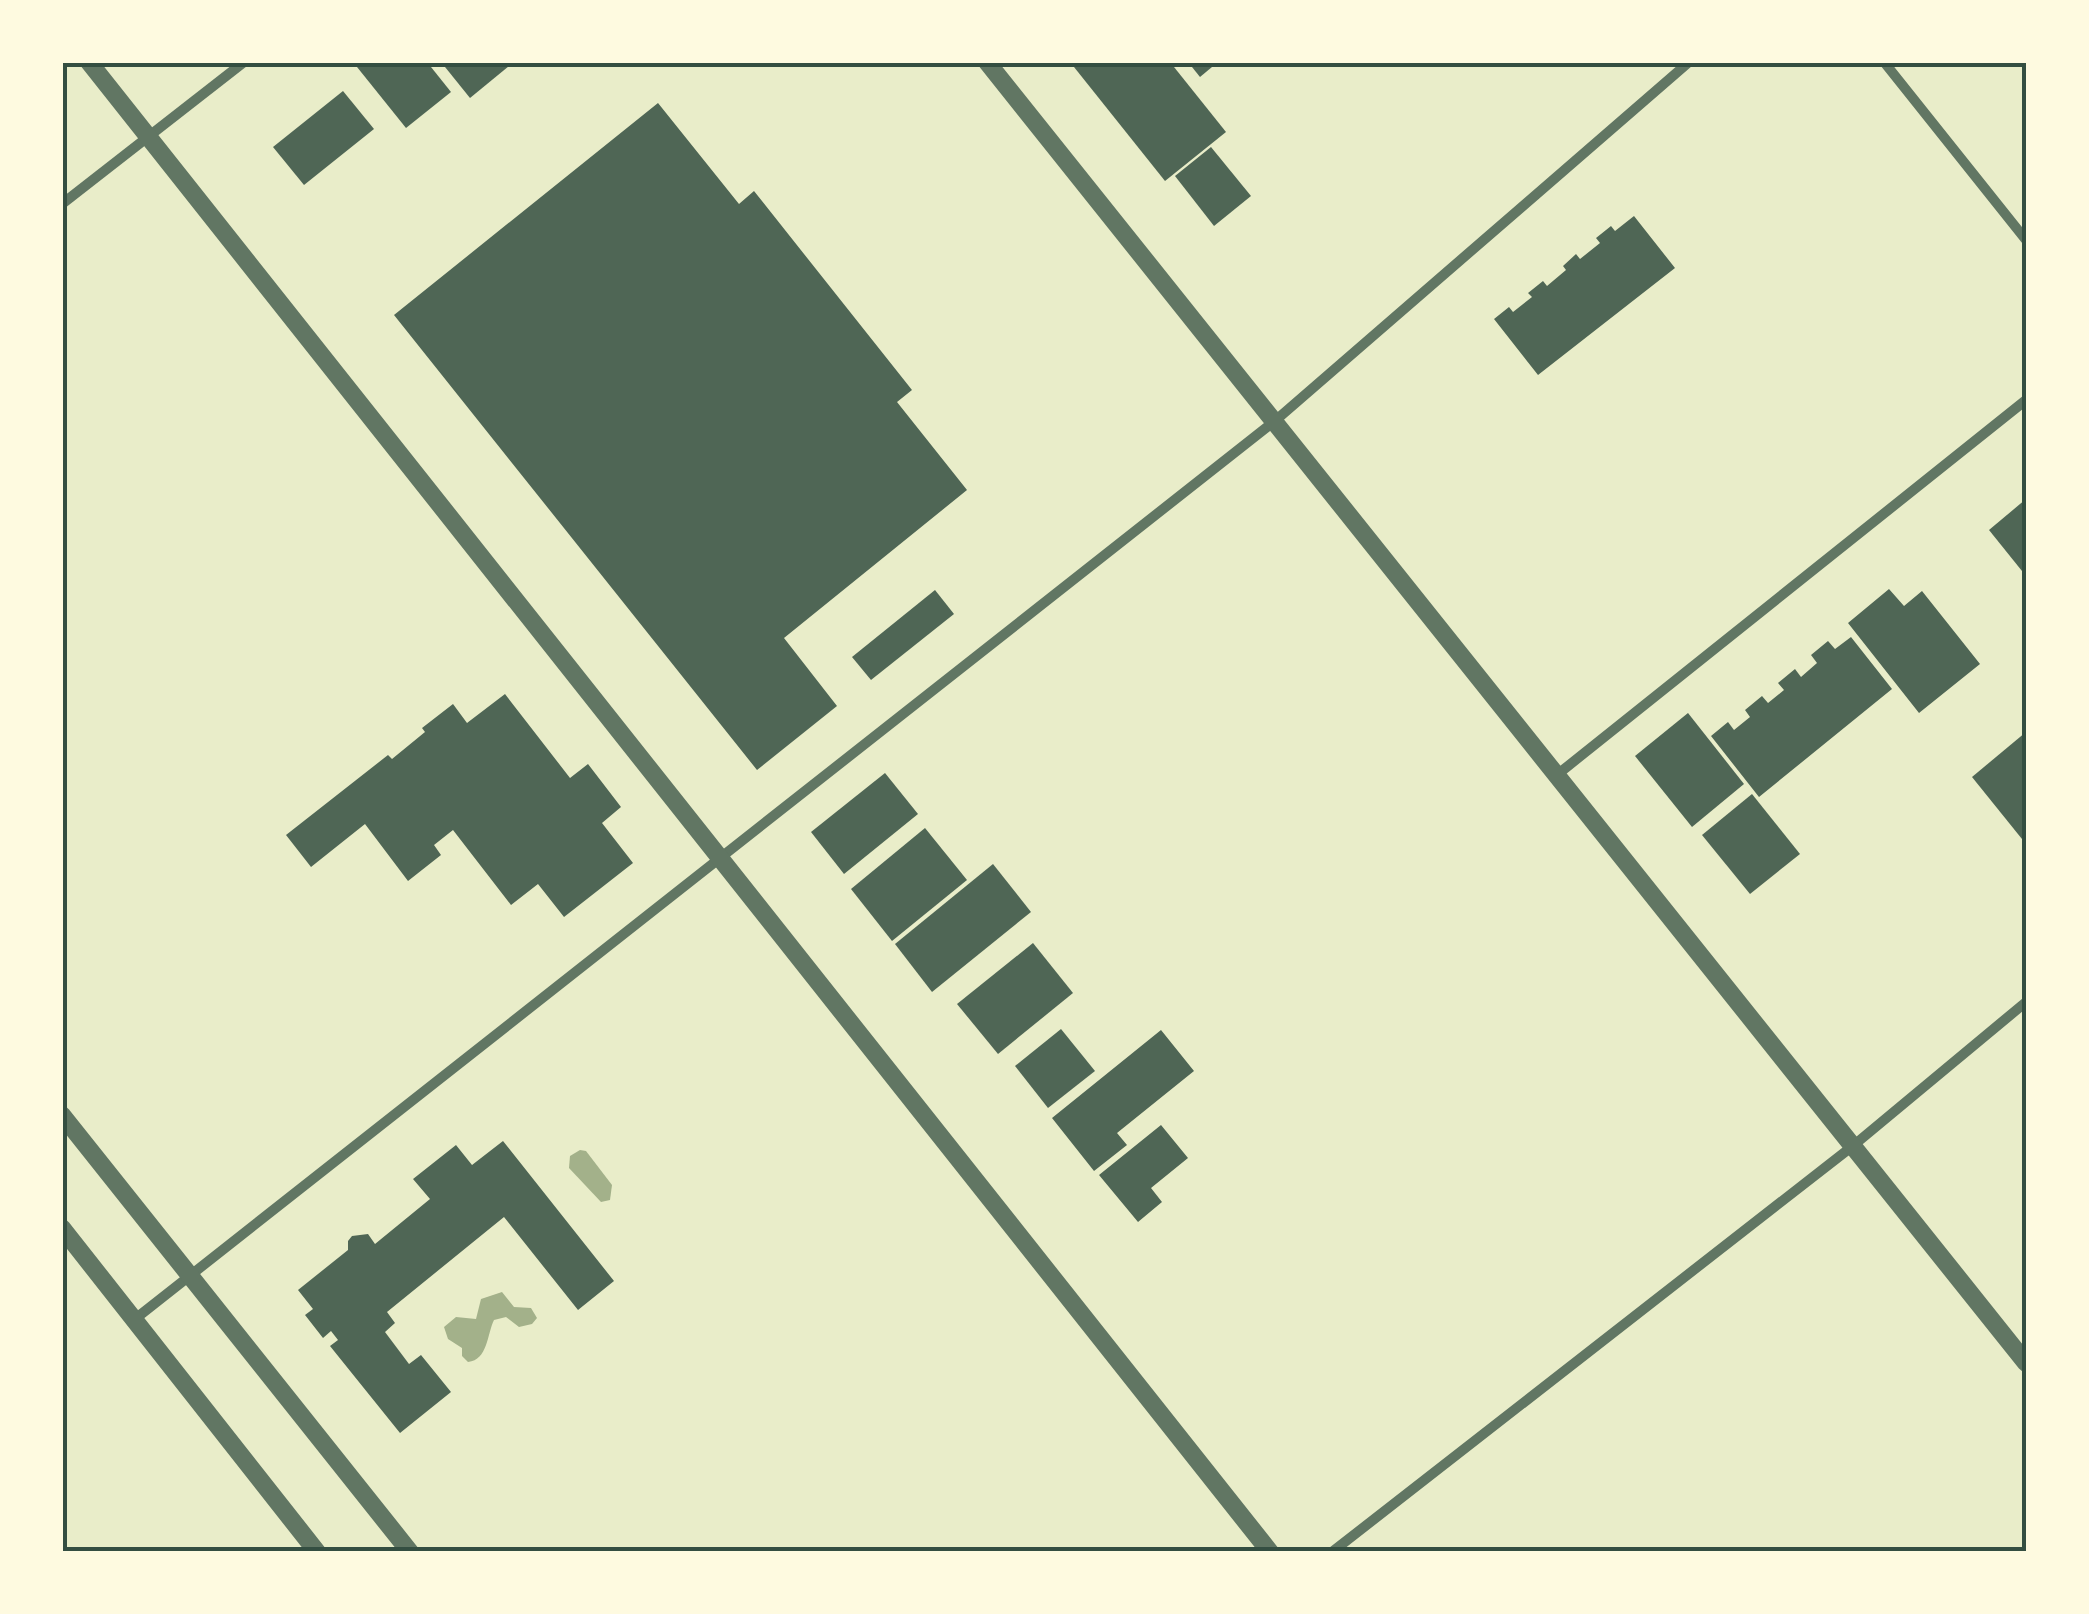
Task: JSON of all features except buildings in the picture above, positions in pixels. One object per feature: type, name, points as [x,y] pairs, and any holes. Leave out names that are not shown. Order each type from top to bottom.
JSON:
[{"type":"street","points":[[89,62],[1270,1552]]},
{"type":"street","points":[[62,204],[244,62]]},
{"type":"street","points":[[987,62],[2026,1363]]},
{"type":"street","points":[[135,1319],[1276,420],[1689,62]]},
{"type":"street","points":[[1884,62],[2026,240]]},
{"type":"street","points":[[1558,774],[2026,400]]},
{"type":"street","points":[[1332,1552],[1854,1145],[2026,1002]]},
{"type":"street","points":[[62,1115],[410,1552]]},
{"type":"street","points":[[62,1228],[317,1552]]},
{"type":"shaded area","points":[[586,1151],[612,1185],[610,1200],[601,1202],[569,1168],[570,1156]]},
{"type":"shaded area","points":[[502,1292],[514,1307],[531,1308],[537,1318],[532,1324],[519,1327],[506,1317],[494,1320],[480,1357],[468,1362],[462,1356],[462,1348],[448,1339],[444,1327],[456,1317],[476,1319],[481,1299]]}]
